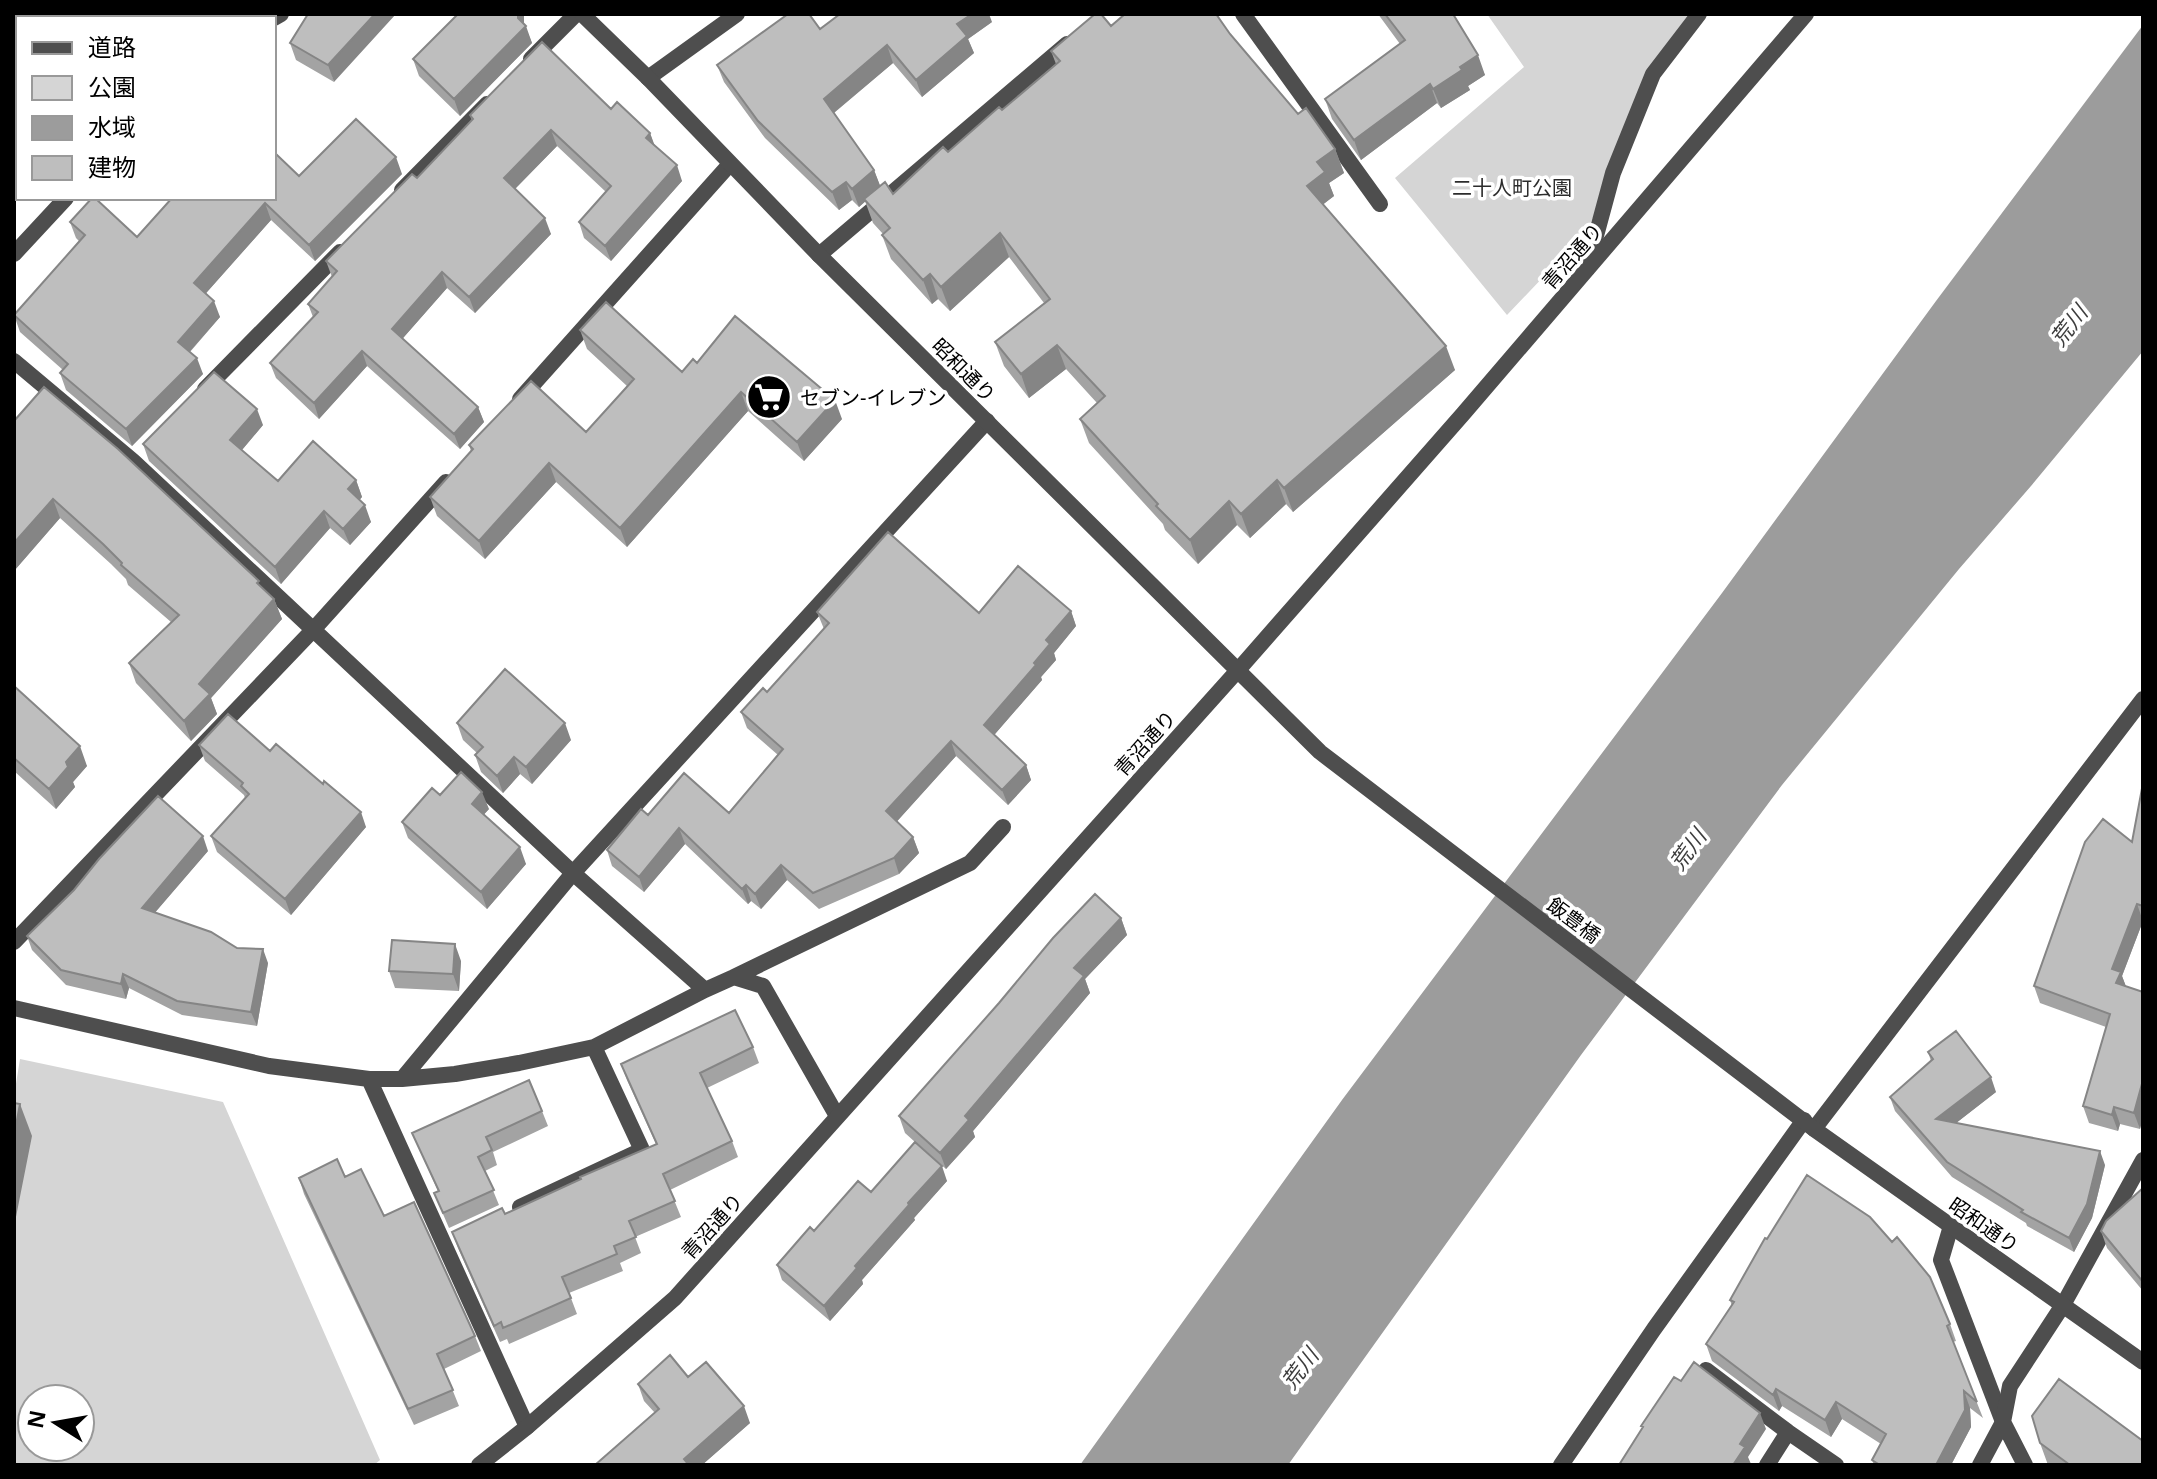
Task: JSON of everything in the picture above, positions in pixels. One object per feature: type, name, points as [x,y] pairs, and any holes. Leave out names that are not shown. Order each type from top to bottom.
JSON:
[{"type":"street","points":[[521,70],[576,14]]},
{"type":"street","name":"昭和通り","points":[[582,14],[819,255],[1320,752]]},
{"type":"street","points":[[648,78],[737,14]]},
{"type":"street","points":[[1243,14],[1380,204]]},
{"type":"street","points":[[1587,269],[1613,173],[1653,74],[1699,14]]},
{"type":"street","name":"青沼通り","points":[[479,1465],[675,1298],[1239,669],[1453,426],[1806,14]]},
{"type":"street","points":[[819,255],[1079,34]]},
{"type":"street","points":[[388,204],[498,92]]},
{"type":"street","points":[[511,409],[730,164]]},
{"type":"street","points":[[14,254],[64,200]]},
{"type":"street","points":[[189,405],[355,237]]},
{"type":"street","points":[[14,361],[139,455],[313,630],[573,873],[705,990]]},
{"type":"street","points":[[402,1079],[573,873],[987,421]]},
{"type":"street","points":[[14,942],[313,630],[459,467]]},
{"type":"street","points":[[1561,1465],[1654,1329],[1809,1124],[2143,699]]},
{"type":"street","name":"飯豊橋","points":[[1320,752],[1809,1124]]},
{"type":"street","points":[[14,1008],[269,1066],[369,1079],[455,1074],[519,1063],[594,1047],[705,990],[970,863],[1003,827]]},
{"type":"street","points":[[734,977],[763,986],[837,1116]]},
{"type":"street","points":[[500,1217],[642,1150],[594,1047]]},
{"type":"street","points":[[369,1079],[450,1240],[527,1427]]},
{"type":"street","name":"昭和通り","points":[[1809,1124],[2143,1362]]},
{"type":"street","points":[[1980,1465],[2003,1422],[2010,1386],[2063,1305],[2143,1160]]},
{"type":"street","points":[[1951,1226],[1941,1260],[2003,1422],[2025,1465]]},
{"type":"street","points":[[1706,1370],[1836,1465]]},
{"type":"street","points":[[1767,1465],[1788,1432]]},
{"type":"green space","name":"二十人町公園","points":[[1487,14],[1699,14],[1653,74],[1587,231],[1507,315],[1395,178],[1524,67]]},
{"type":"green space","points":[[20,1059],[223,1102],[380,1460],[374,1465],[14,1465],[14,1096]]},
{"type":"water","name":"荒川","points":[[2143,25],[2143,351],[1782,785],[1581,1055],[1288,1465],[1080,1465],[1342,1100]]},
{"type":"building","points":[[14,14],[201,14],[16,16],[16,24]]},
{"type":"building","points":[[308,14],[375,14],[328,65],[290,43]]},
{"type":"building","points":[[458,14],[518,14],[526,26],[454,99],[413,59]]},
{"type":"building","points":[[788,14],[809,14],[820,29],[840,14],[972,14],[957,24],[967,36],[916,80],[887,45],[824,99],[874,170],[852,189],[846,182],[832,192],[758,121],[717,65]]},
{"type":"building","points":[[1095,14],[1101,14],[1111,26],[1125,14],[1216,14],[1298,114],[1306,108],[1335,149],[1317,162],[1325,172],[1307,186],[1446,346],[1284,488],[1277,480],[1241,514],[1229,501],[1190,540],[1080,419],[1105,396],[1057,345],[1021,374],[995,342],[1050,299],[1000,233],[941,287],[930,274],[923,280],[882,235],[890,228],[864,199],[885,182],[893,194],[943,147],[948,152],[999,107],[1002,110],[1060,61],[1051,51]]},
{"type":"building","points":[[1385,14],[1453,14],[1478,55],[1460,67],[1462,70],[1433,89],[1430,84],[1354,140],[1325,99],[1405,40]]},
{"type":"building","points":[[542,42],[611,109],[617,102],[650,133],[646,138],[677,165],[605,246],[579,222],[611,186],[551,130],[504,178],[545,218],[469,297],[442,272],[392,329],[478,407],[454,434],[362,351],[314,403],[270,363],[318,312],[308,304],[337,271],[326,261],[412,174],[417,178],[473,119],[470,115]]},
{"type":"building","points":[[16,52],[14,174],[14,53]]},
{"type":"building","points":[[356,119],[396,157],[309,245],[265,203],[194,283],[214,301],[178,342],[197,358],[126,429],[60,373],[68,364],[14,315],[85,235],[70,222],[90,200],[97,200],[137,237],[170,200],[276,200],[276,154],[299,176]]},
{"type":"building","points":[[606,302],[682,372],[693,359],[697,363],[735,316],[835,400],[797,442],[741,392],[620,528],[549,463],[479,541],[430,497],[473,449],[469,445],[531,381],[586,432],[634,379],[580,330]]},
{"type":"building","points":[[214,372],[257,409],[230,440],[278,481],[313,441],[356,480],[348,489],[365,505],[343,529],[324,511],[275,567],[143,444]]},
{"type":"building","points":[[44,387],[118,449],[259,581],[257,583],[274,599],[199,684],[210,694],[184,721],[129,663],[179,615],[121,565],[103,544],[53,499],[14,543],[14,421]]},
{"type":"building","points":[[888,532],[979,613],[1018,566],[1071,611],[1046,640],[1050,644],[1034,663],[1036,665],[984,725],[1026,765],[1002,790],[951,741],[886,811],[913,837],[894,858],[813,893],[781,865],[755,894],[746,885],[742,889],[679,828],[639,877],[607,850],[641,809],[648,815],[684,773],[729,813],[783,749],[741,712],[763,688],[767,692],[829,623],[817,612]]},
{"type":"building","points":[[505,669],[565,723],[526,767],[514,757],[497,776],[475,755],[483,747],[457,723]]},
{"type":"building","points":[[14,686],[80,746],[66,762],[68,767],[49,789],[14,758]]},
{"type":"building","points":[[228,714],[270,751],[276,744],[361,812],[285,899],[211,836],[249,794],[241,786],[243,783],[199,745]]},
{"type":"building","points":[[461,772],[482,792],[472,804],[520,847],[481,892],[402,822],[432,788],[440,795]]},
{"type":"building","points":[[2143,783],[2143,906],[2137,904],[2112,969],[2121,972],[2116,983],[2143,992],[2143,1080],[2134,1113],[2114,1107],[2112,1115],[2083,1106],[2110,1014],[2034,986],[2085,842],[2103,819],[2132,842]]},
{"type":"building","points":[[158,796],[203,836],[142,908],[211,932],[237,948],[263,949],[251,1012],[177,1001],[123,974],[121,984],[61,970],[27,936],[74,890]]},
{"type":"building","points":[[1095,894],[1121,918],[1074,968],[1084,976],[965,1116],[969,1120],[940,1153],[899,1116]]},
{"type":"building","points":[[392,940],[455,944],[453,974],[389,971]]},
{"type":"building","points":[[735,1010],[753,1047],[700,1073],[732,1141],[663,1174],[675,1201],[629,1221],[636,1237],[614,1246],[617,1254],[562,1277],[571,1298],[503,1328],[501,1322],[494,1326],[452,1232],[502,1208],[505,1214],[657,1144],[621,1064]]},
{"type":"building","points":[[1956,1031],[1991,1077],[1936,1119],[2100,1151],[2087,1204],[2069,1238],[2021,1212],[2023,1210],[1947,1162],[1890,1097],[1933,1059],[1928,1052]]},
{"type":"building","points":[[529,1080],[542,1111],[486,1137],[492,1150],[478,1157],[494,1190],[443,1213],[434,1193],[439,1191],[412,1133]]},
{"type":"building","points":[[14,1103],[20,1104],[14,1136]]},
{"type":"building","points":[[915,1142],[942,1166],[824,1306],[777,1265],[810,1227],[814,1231],[858,1181],[871,1192]]},
{"type":"building","points":[[337,1159],[345,1177],[361,1169],[384,1216],[414,1202],[475,1336],[437,1354],[453,1390],[408,1409],[299,1178]]},
{"type":"building","points":[[1807,1175],[1870,1217],[1892,1242],[1897,1237],[1930,1277],[1977,1402],[1964,1391],[1965,1410],[1936,1465],[1880,1465],[1872,1460],[1886,1434],[1836,1402],[1825,1420],[1776,1389],[1773,1395],[1706,1344],[1734,1302],[1730,1300],[1765,1238]]},
{"type":"building","points":[[2143,1188],[2143,1282],[2101,1231],[2106,1221]]},
{"type":"building","points":[[670,1355],[688,1377],[706,1362],[744,1406],[684,1459],[689,1465],[595,1465],[659,1409],[638,1384]]},
{"type":"building","points":[[1694,1362],[1760,1413],[1740,1444],[1745,1447],[1733,1465],[1619,1465],[1674,1377],[1681,1381]]},
{"type":"building","points":[[2059,1379],[2143,1441],[2143,1465],[2070,1465],[2040,1443],[2032,1416]]},
{"type":"place","name":"セブン-イレブン","points":[[769,397]]}]
